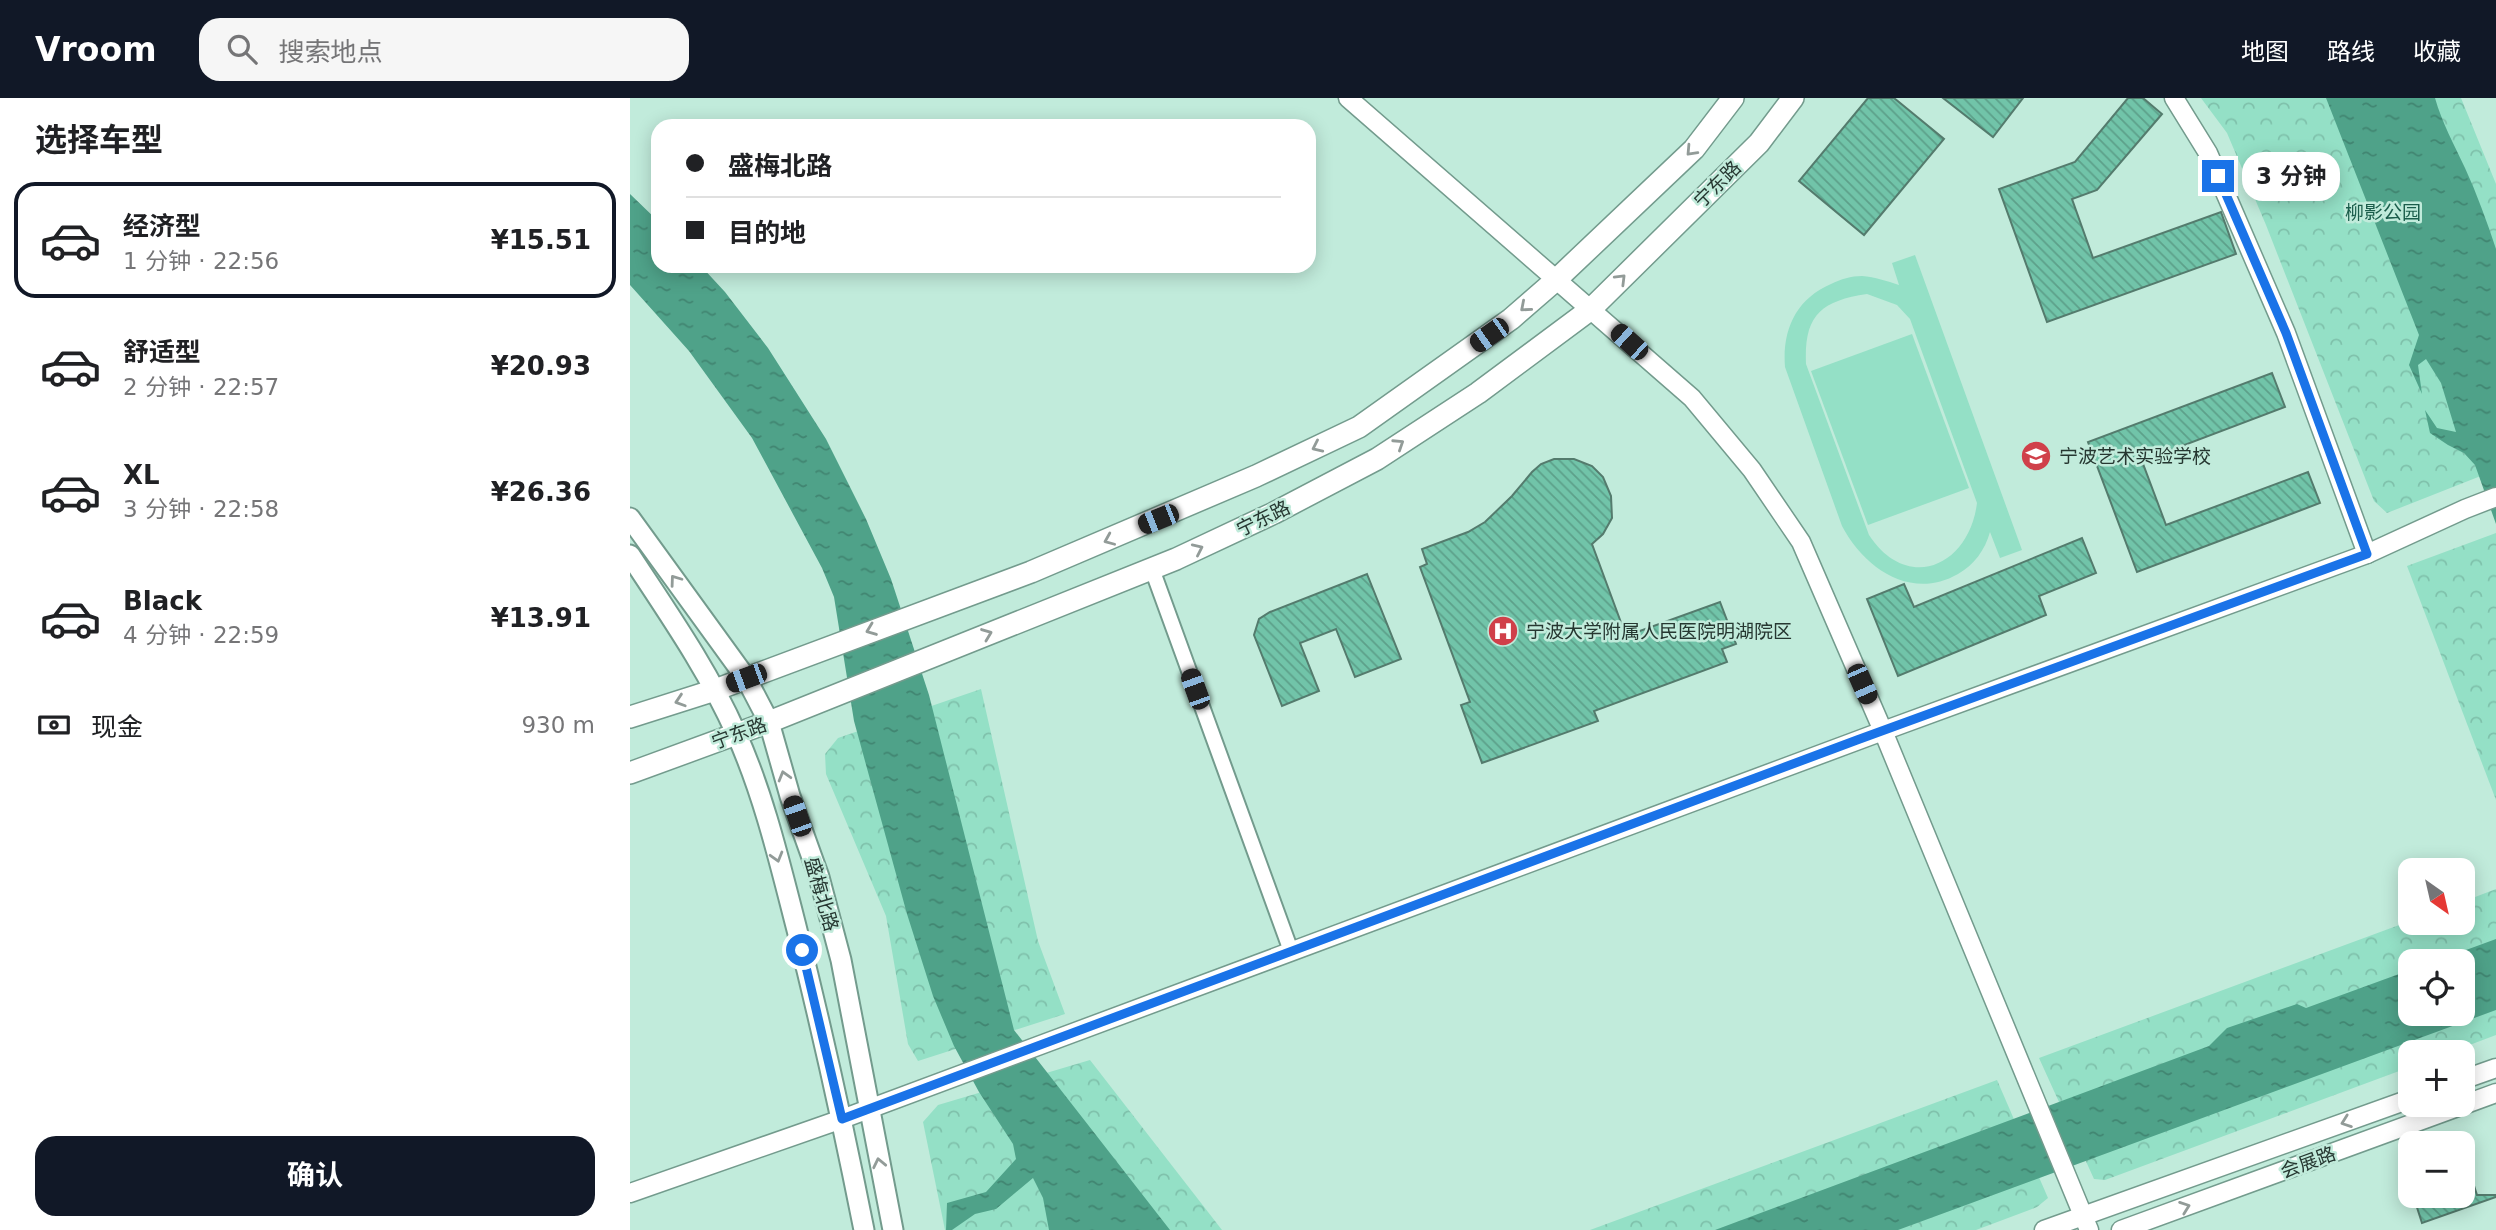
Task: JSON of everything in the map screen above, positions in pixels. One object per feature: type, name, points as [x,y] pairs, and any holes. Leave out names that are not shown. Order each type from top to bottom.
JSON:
[{"type":"main road","points":[[630,717],[715,690],[1031,572],[1256,476],[1359,427],[1511,319],[1557,279],[1693,149],[1733,98]]},
{"type":"main road","name":"宁东路","points":[[630,772],[769,722],[1152,569],[1274,513],[1377,459],[1478,393],[1591,309],[1759,143],[1793,98]]},
{"type":"main road","name":"盛梅北路","points":[[630,518],[746,678],[769,722],[841,960],[894,1230]]},
{"type":"main road","name":"盛梅北路","points":[[630,555],[715,690],[737,733],[754,777],[784,878],[842,1119],[864,1230]]},
{"type":"street","points":[[1348,98],[1692,398],[1752,470],[1801,542],[1883,731],[2086,1223]]},
{"type":"street","points":[[2174,98],[2208,153],[2286,333],[2367,554]]},
{"type":"street","points":[[630,1193],[842,1119],[1883,731],[2367,554],[2496,497]]},
{"type":"street","points":[[1152,569],[1291,951]]},
{"type":"street","points":[[2475,1075],[2496,1068]]},
{"type":"street","name":"会展路","points":[[2121,1230],[2496,1093]]},
{"type":"street","name":"会展路","points":[[2044,1230],[2086,1223],[2398,1104]]},
{"type":"green space","name":"柳影公园","points":[[2201,98],[2461,98],[2496,184],[2496,470],[2387,513],[2374,501],[2227,133]]},
{"type":"green space","points":[[1915,255],[2022,550],[2000,558],[1990,532],[1978,556],[1964,570],[1940,581],[1923,584],[1906,582],[1891,576],[1876,567],[1851,541],[1842,526],[1785,367],[1789,328],[1800,307],[1809,298],[1831,284],[1854,277],[1872,277],[1899,285],[1892,263]],"holes":[[[1867,294],[1897,305],[1910,319],[1977,503],[1972,525],[1962,543],[1949,557],[1934,565],[1918,567],[1901,563],[1884,553],[1869,535],[1806,364],[1806,347],[1812,323],[1827,307],[1837,301]]]},
{"type":"green space","points":[[1912,334],[1969,488],[1868,525],[1811,371]]},
{"type":"green space","points":[[2496,533],[2496,800],[2407,566]]},
{"type":"green space","points":[[981,689],[1038,941],[1065,1014],[918,1061],[908,1044],[886,916],[826,774],[825,754],[838,738]]},
{"type":"green space","points":[[2496,889],[2496,1035],[2475,1043],[2475,1040],[2398,1040],[2398,1071],[2105,1180],[2094,1179],[2039,1058],[2398,925],[2398,935],[2475,935],[2475,897]]},
{"type":"green space","points":[[1090,1060],[1222,1230],[945,1230],[923,1122],[938,1105]]},
{"type":"green space","points":[[1997,1080],[2048,1198],[2037,1207],[1976,1230],[1590,1230]]},
{"type":"water","points":[[2326,98],[2435,98],[2478,198],[2496,249],[2496,524],[2475,465],[2464,453],[2430,433],[2425,410],[2437,428],[2456,432],[2441,383],[2426,359],[2418,365],[2422,394],[2409,365],[2419,335]]},
{"type":"water","points":[[630,194],[651,214],[651,273],[707,273],[768,348],[826,439],[866,519],[891,579],[929,695],[1014,1030],[1170,1230],[1049,1230],[1043,1198],[1033,1178],[996,1209],[975,1214],[952,1230],[946,1230],[947,1203],[986,1192],[1016,1159],[1013,1144],[979,1092],[954,1046],[933,996],[907,914],[854,721],[834,597],[822,568],[752,438],[689,351],[630,285]]},
{"type":"water","points":[[2496,939],[2496,1010],[2475,1018],[2475,949],[2469,949]]},
{"type":"water","points":[[2398,974],[2398,1026],[2453,1026],[2414,1040],[2398,1040],[2398,1046],[1898,1230],[1715,1230],[2209,1046],[2227,1028],[2297,1004],[2306,1008]]},
{"type":"building","points":[[1868,98],[1894,98],[1944,139],[1864,235],[1799,181]]},
{"type":"building","points":[[1943,98],[2023,98],[1993,137]]},
{"type":"building","points":[[2128,98],[2143,98],[2162,114],[2097,190],[2072,199],[2093,258],[2221,212],[2236,254],[2047,322],[1999,189],[2075,162]]},
{"type":"building","points":[[2272,373],[2285,407],[2142,461],[2166,525],[2308,472],[2320,503],[2137,572],[2088,442]]},
{"type":"building","points":[[1554,459],[1574,459],[1592,466],[1603,477],[1611,496],[1612,518],[1603,534],[1592,544],[1626,636],[1720,602],[1736,644],[1722,649],[1727,662],[1594,711],[1598,721],[1482,763],[1461,705],[1470,702],[1420,567],[1427,564],[1422,549],[1468,532],[1485,522],[1532,472],[1541,464]]},
{"type":"building","points":[[2082,538],[2096,573],[2039,596],[2046,615],[1898,676],[1867,599],[1904,584],[1914,607]]},
{"type":"building","points":[[1367,574],[1401,659],[1355,677],[1336,629],[1300,643],[1319,691],[1282,706],[1254,635],[1259,619],[1270,612]]},
{"type":"building","points":[[2475,1189],[2477,1195],[2496,1197],[2475,1204]]},
{"type":"building","points":[[2417,1208],[2465,1208],[2422,1223]]},
{"type":"place","name":"宁波艺术实验学校","points":[[2036,456]]},
{"type":"place","name":"宁波大学附属人民医院明湖院区","points":[[1503,631]]},
{"type":"route","points":[[802,950],[842,1119],[1857,740],[2367,554],[2286,333],[2218,176]]}]
